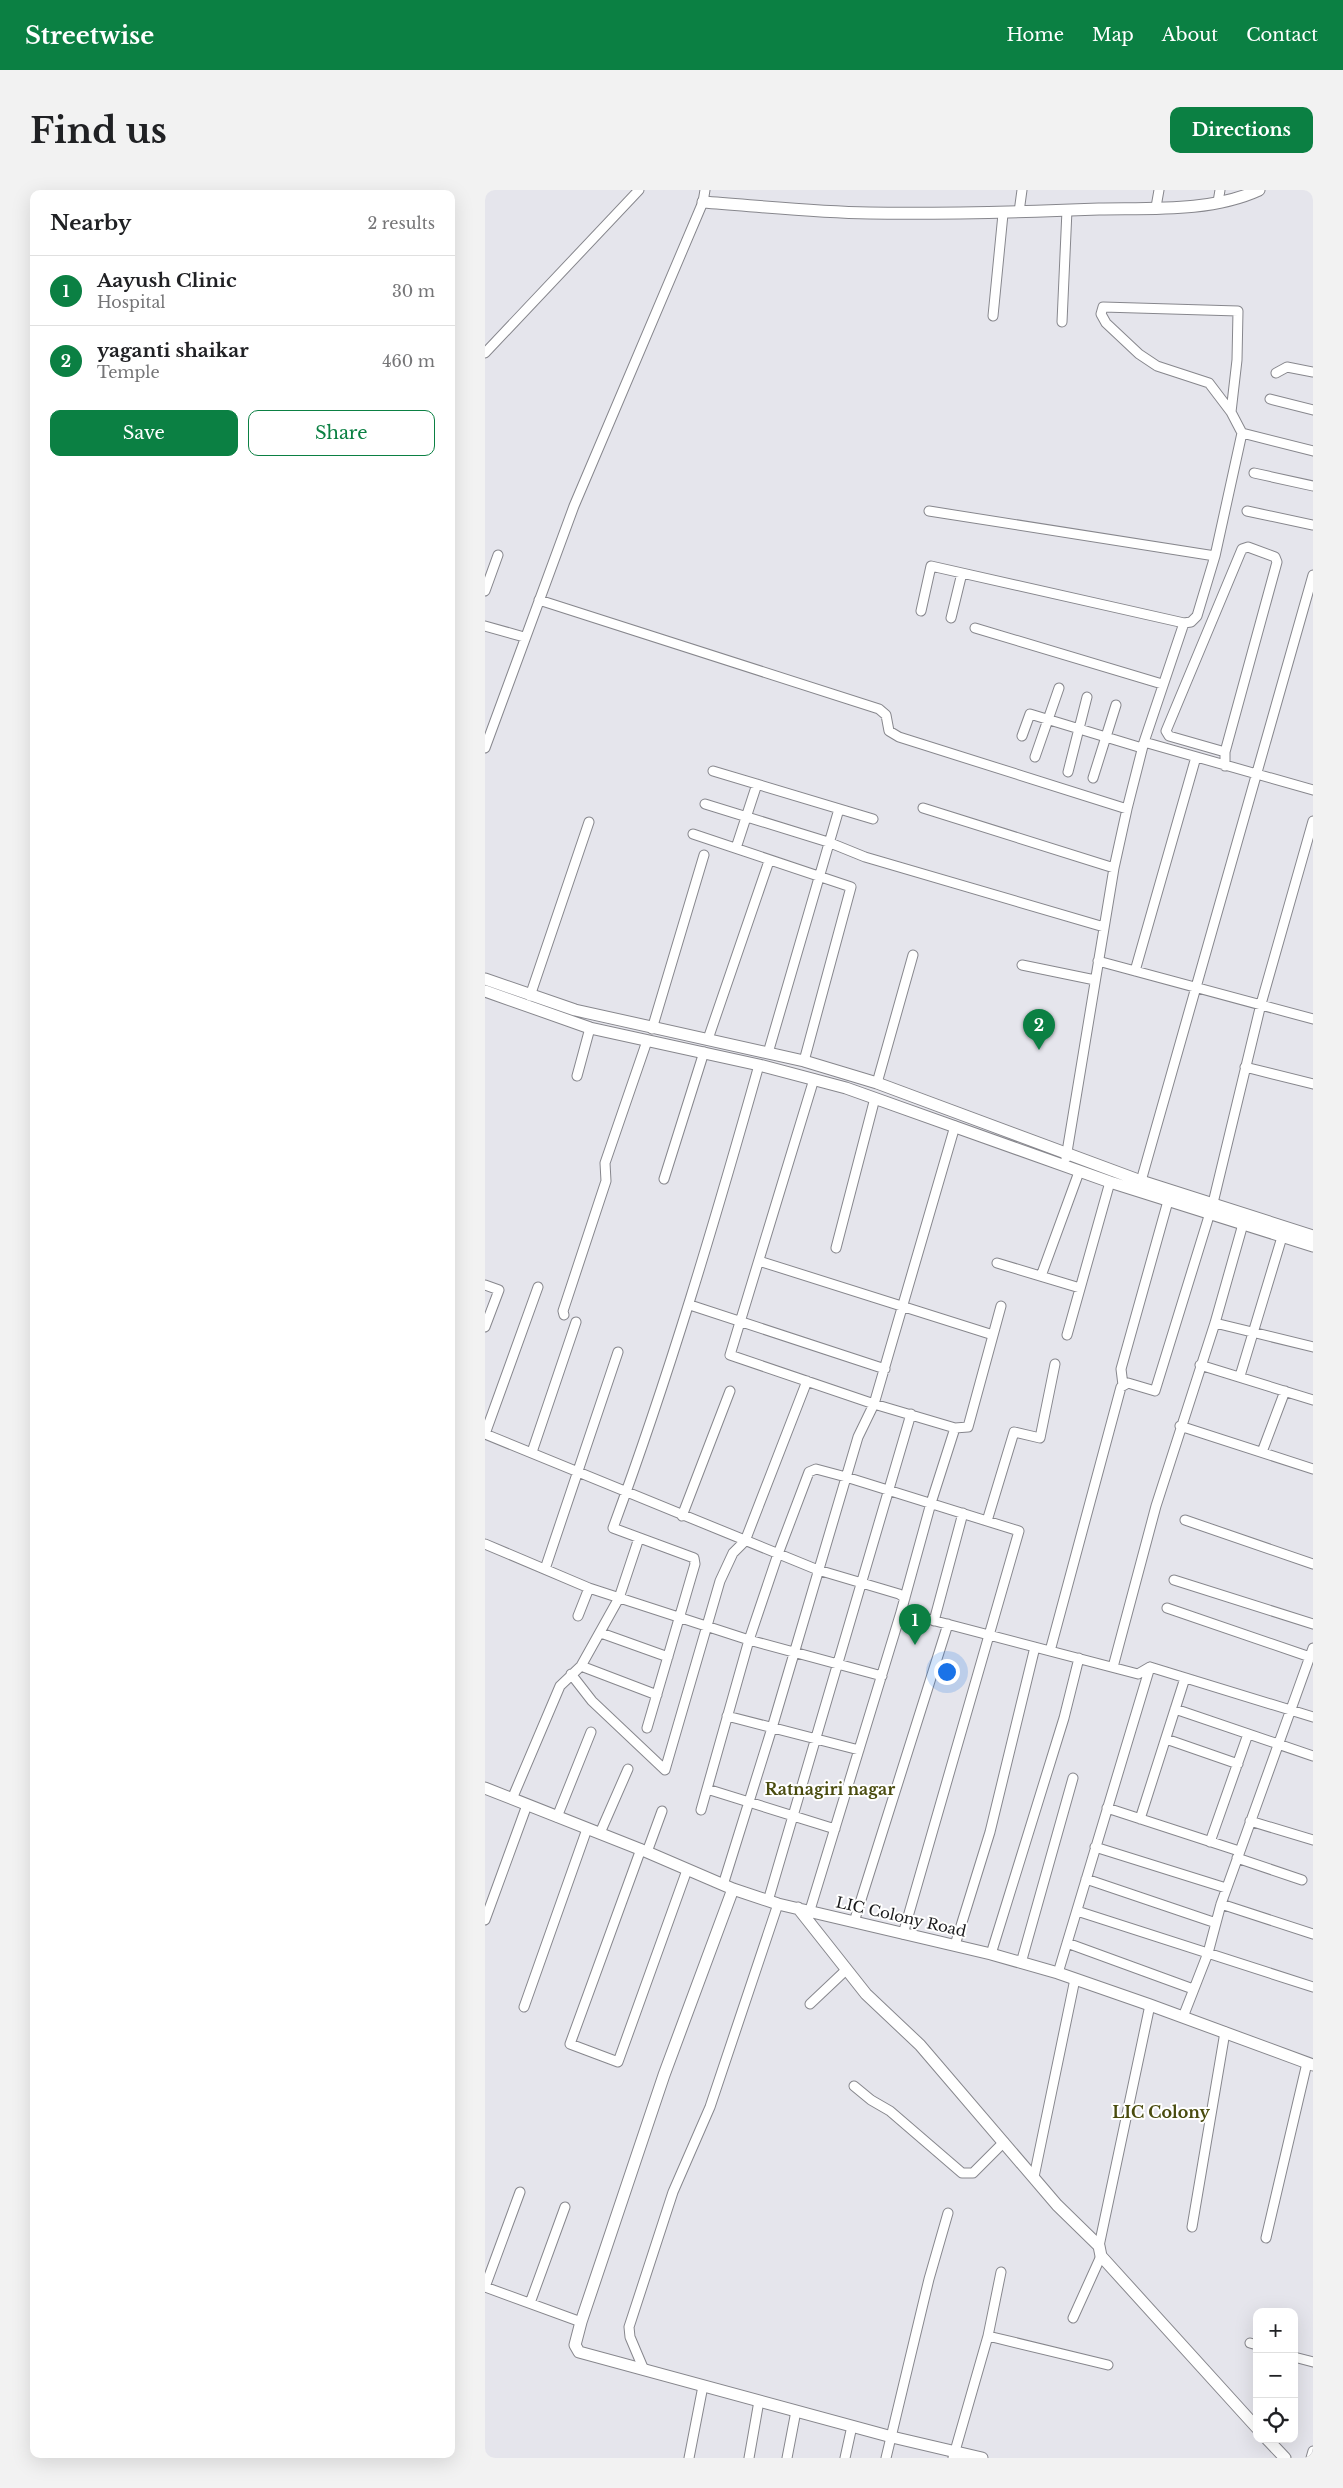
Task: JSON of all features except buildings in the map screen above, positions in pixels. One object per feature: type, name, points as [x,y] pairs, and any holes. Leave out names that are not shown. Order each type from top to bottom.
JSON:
[{"type":"main road","points":[[703,202],[867,213],[1003,214],[1156,207],[1218,202],[1242,198],[1259,190]]},
{"type":"main road","points":[[485,979],[575,1010],[652,1029],[708,1039],[804,1061],[877,1083],[1141,1181],[1211,1208],[1243,1224],[1313,1246]]},
{"type":"main road","points":[[485,991],[590,1028],[704,1052],[814,1079],[875,1098],[1110,1182],[1168,1200],[1211,1208],[1313,1236]]},
{"type":"main road","name":"LIC Colony Road","points":[[485,1788],[644,1850],[728,1887],[773,1902],[991,1954],[1075,1979],[1150,2004],[1310,2064]]},
{"type":"main road","points":[[728,1887],[581,2322],[575,2345],[579,2352],[954,2455],[982,2458]]},
{"type":"main road","points":[[804,1909],[866,1994],[921,2045],[1057,2205],[1253,2423]]},
{"type":"main road","points":[[1271,2443],[1285,2458]]},
{"type":"street","points":[[485,353],[639,190]]},
{"type":"street","points":[[485,748],[524,637],[574,506],[703,202],[705,190]]},
{"type":"street","points":[[1019,212],[1022,190]]},
{"type":"street","points":[[1156,207],[1159,190]]},
{"type":"street","points":[[1218,202],[1220,190]]},
{"type":"street","points":[[1062,322],[1067,210]]},
{"type":"street","points":[[993,316],[1003,214]]},
{"type":"street","points":[[921,611],[931,566],[1184,623],[1191,622],[1197,616],[1215,556],[1242,434],[1231,412],[1209,383],[1157,366],[1139,354],[1106,323],[1101,314],[1103,307],[1238,311],[1237,360],[1231,412]]},
{"type":"street","points":[[1276,373],[1287,367],[1313,372]]},
{"type":"street","points":[[1270,399],[1313,410]]},
{"type":"street","points":[[1242,434],[1313,451]]},
{"type":"street","points":[[1254,473],[1313,486]]},
{"type":"street","points":[[929,511],[1215,556]]},
{"type":"street","points":[[1247,511],[1313,525]]},
{"type":"street","points":[[1225,752],[1169,736],[1166,731],[1242,549],[1249,547],[1275,557],[1277,562],[1225,752],[1225,766]]},
{"type":"street","points":[[485,591],[498,555]]},
{"type":"street","points":[[951,618],[962,573]]},
{"type":"street","points":[[1141,1181],[1313,575]]},
{"type":"street","points":[[539,600],[879,709],[886,715],[889,731],[899,737],[1127,809]]},
{"type":"street","points":[[1064,1166],[1114,868],[1127,809],[1143,745],[1184,623]]},
{"type":"street","points":[[485,626],[524,637]]},
{"type":"street","points":[[975,628],[1162,684]]},
{"type":"street","points":[[1035,757],[1059,688]]},
{"type":"street","points":[[1068,772],[1087,697]]},
{"type":"street","points":[[1093,778],[1115,705]]},
{"type":"street","points":[[1022,736],[1030,714],[1106,738],[1196,758],[1313,790]]},
{"type":"street","points":[[1135,971],[1196,758]]},
{"type":"street","points":[[713,771],[873,819]]},
{"type":"street","points":[[736,848],[757,784]]},
{"type":"street","points":[[705,804],[828,842],[865,856],[1104,927]]},
{"type":"street","points":[[923,808],[1114,868]]},
{"type":"street","points":[[768,1053],[817,877],[839,809]]},
{"type":"street","points":[[1123,1385],[1128,1383],[1155,1391],[1211,1208],[1261,1004],[1313,821]]},
{"type":"street","points":[[530,996],[589,822]]},
{"type":"street","points":[[693,834],[851,887],[804,1061]]},
{"type":"street","points":[[652,1029],[704,855]]},
{"type":"street","points":[[708,1039],[769,861]]},
{"type":"street","points":[[877,1083],[913,955]]},
{"type":"street","points":[[1098,961],[1313,1019]]},
{"type":"street","points":[[1022,965],[1095,980]]},
{"type":"street","points":[[577,1076],[590,1028]]},
{"type":"street","points":[[564,1314],[563,1311],[606,1181],[605,1163],[647,1041]]},
{"type":"street","points":[[664,1179],[704,1052]]},
{"type":"street","points":[[647,1728],[695,1564],[694,1558],[613,1528],[690,1306],[759,1065]]},
{"type":"street","points":[[1245,1066],[1313,1084]]},
{"type":"street","points":[[814,1079],[729,1355],[874,1404],[955,1428],[967,1427],[1001,1306]]},
{"type":"street","points":[[835,1248],[875,1098]]},
{"type":"street","points":[[728,1887],[749,1802],[818,1570],[859,1438],[874,1404],[885,1369],[955,1126]]},
{"type":"street","points":[[1041,1276],[1079,1172]]},
{"type":"street","points":[[1067,1334],[1110,1182]]},
{"type":"street","points":[[1050,1651],[1123,1385],[1121,1369],[1168,1200]]},
{"type":"street","points":[[1113,1667],[1156,1506],[1215,1322],[1243,1224]]},
{"type":"street","points":[[1240,1376],[1282,1236]]},
{"type":"street","points":[[759,1261],[993,1335]]},
{"type":"street","points":[[997,1263],[1080,1288]]},
{"type":"street","points":[[485,1285],[499,1290],[485,1327]]},
{"type":"street","points":[[538,1287],[485,1434],[818,1570],[899,1594],[905,1598]]},
{"type":"street","points":[[690,1306],[885,1369]]},
{"type":"street","points":[[532,1452],[576,1322]]},
{"type":"street","points":[[1215,1322],[1313,1347]]},
{"type":"street","points":[[545,1569],[579,1473],[618,1352]]},
{"type":"street","points":[[987,1521],[1014,1432],[1040,1438],[1055,1364]]},
{"type":"street","points":[[1201,1364],[1313,1400]]},
{"type":"street","points":[[571,1674],[592,1701],[665,1770],[724,1569],[733,1553],[745,1541],[807,1382]]},
{"type":"street","points":[[1262,1452],[1285,1391]]},
{"type":"street","points":[[682,1516],[729,1392]]},
{"type":"street","points":[[644,2370],[629,2337],[629,2327],[673,2192],[710,2107],[773,1902],[793,1816],[911,1414]]},
{"type":"street","points":[[1181,1426],[1313,1469]]},
{"type":"street","points":[[804,1909],[835,1829],[955,1428]]},
{"type":"street","points":[[701,1810],[749,1640],[778,1554],[809,1472],[816,1469],[846,1477],[1019,1531],[903,1934]]},
{"type":"street","points":[[934,1621],[963,1513]]},
{"type":"street","points":[[1185,1520],[1313,1564]]},
{"type":"street","points":[[512,1799],[560,1686],[581,1666],[619,1598],[639,1538]]},
{"type":"street","points":[[485,1544],[589,1588],[679,1618],[749,1640],[882,1676]]},
{"type":"street","points":[[1174,1580],[1313,1624]]},
{"type":"street","points":[[579,1616],[589,1588]]},
{"type":"street","points":[[1167,1608],[1312,1652],[1309,1675],[1290,1710],[1277,1744],[1226,1888],[1208,1953],[1183,2017]]},
{"type":"street","points":[[901,1612],[1138,1674],[1150,1667],[1313,1717]]},
{"type":"street","points":[[854,1922],[947,1624]]},
{"type":"street","points":[[601,1633],[668,1658]]},
{"type":"street","points":[[955,1945],[990,1832],[1035,1647]]},
{"type":"street","points":[[991,1954],[1064,1718],[1079,1658]]},
{"type":"street","points":[[581,1666],[657,1695]]},
{"type":"street","points":[[1058,1974],[1150,1667]]},
{"type":"street","points":[[1140,1819],[1185,1678]]},
{"type":"street","points":[[1175,1709],[1313,1756]]},
{"type":"street","points":[[727,1716],[859,1750]]},
{"type":"street","points":[[557,1817],[591,1732]]},
{"type":"street","points":[[1210,1842],[1249,1734]]},
{"type":"street","points":[[1165,1739],[1238,1764]]},
{"type":"street","points":[[600,1833],[628,1769]]},
{"type":"street","points":[[1021,1963],[1073,1778]]},
{"type":"street","points":[[707,1789],[835,1829]]},
{"type":"street","points":[[485,1920],[527,1805]]},
{"type":"street","points":[[1107,1808],[1210,1842],[1302,1880]]},
{"type":"street","points":[[662,1811],[644,1850],[571,2044],[618,2062],[687,1870]]},
{"type":"street","points":[[1250,1821],[1313,1840]]},
{"type":"street","points":[[524,2007],[587,1829]]},
{"type":"street","points":[[1095,1847],[1226,1888]]},
{"type":"street","points":[[1086,1878],[1215,1923]]},
{"type":"street","points":[[1221,1904],[1313,1934]]},
{"type":"street","points":[[1077,1911],[1313,1987]]},
{"type":"street","points":[[1067,1943],[1193,1989]]},
{"type":"street","points":[[810,2004],[847,1970]]},
{"type":"street","points":[[1034,2177],[1075,1979]]},
{"type":"street","points":[[1073,2318],[1100,2251],[1150,2004]]},
{"type":"street","points":[[1192,2227],[1225,2032]]},
{"type":"street","points":[[1266,2238],[1310,2064]]},
{"type":"street","points":[[854,2086],[871,2100],[890,2111],[962,2173],[973,2173],[1004,2142]]},
{"type":"street","points":[[521,2192],[485,2287],[581,2322]]},
{"type":"street","points":[[530,2303],[565,2207]]},
{"type":"street","points":[[886,2458],[929,2279],[948,2214]]},
{"type":"street","points":[[954,2455],[988,2336],[1001,2272]]},
{"type":"street","points":[[988,2336],[1108,2365]]},
{"type":"street","points":[[1298,2357],[1313,2362]]},
{"type":"street","points":[[689,2458],[703,2386]]},
{"type":"street","points":[[749,2458],[759,2401]]},
{"type":"street","points":[[787,2458],[796,2411]]},
{"type":"street","points":[[845,2458],[852,2426]]},
{"type":"street","points":[[1311,2458],[1313,2451]]},
{"type":"place","name":"yaganti shaikar","points":[[1039,1050]]},
{"type":"place","name":"Aayush Clinic","points":[[915,1645]]},
{"type":"district","name":"Ratnagiri nagar","points":[[830,1789]]},
{"type":"district","name":"LIC Colony","points":[[1161,2112]]}]
